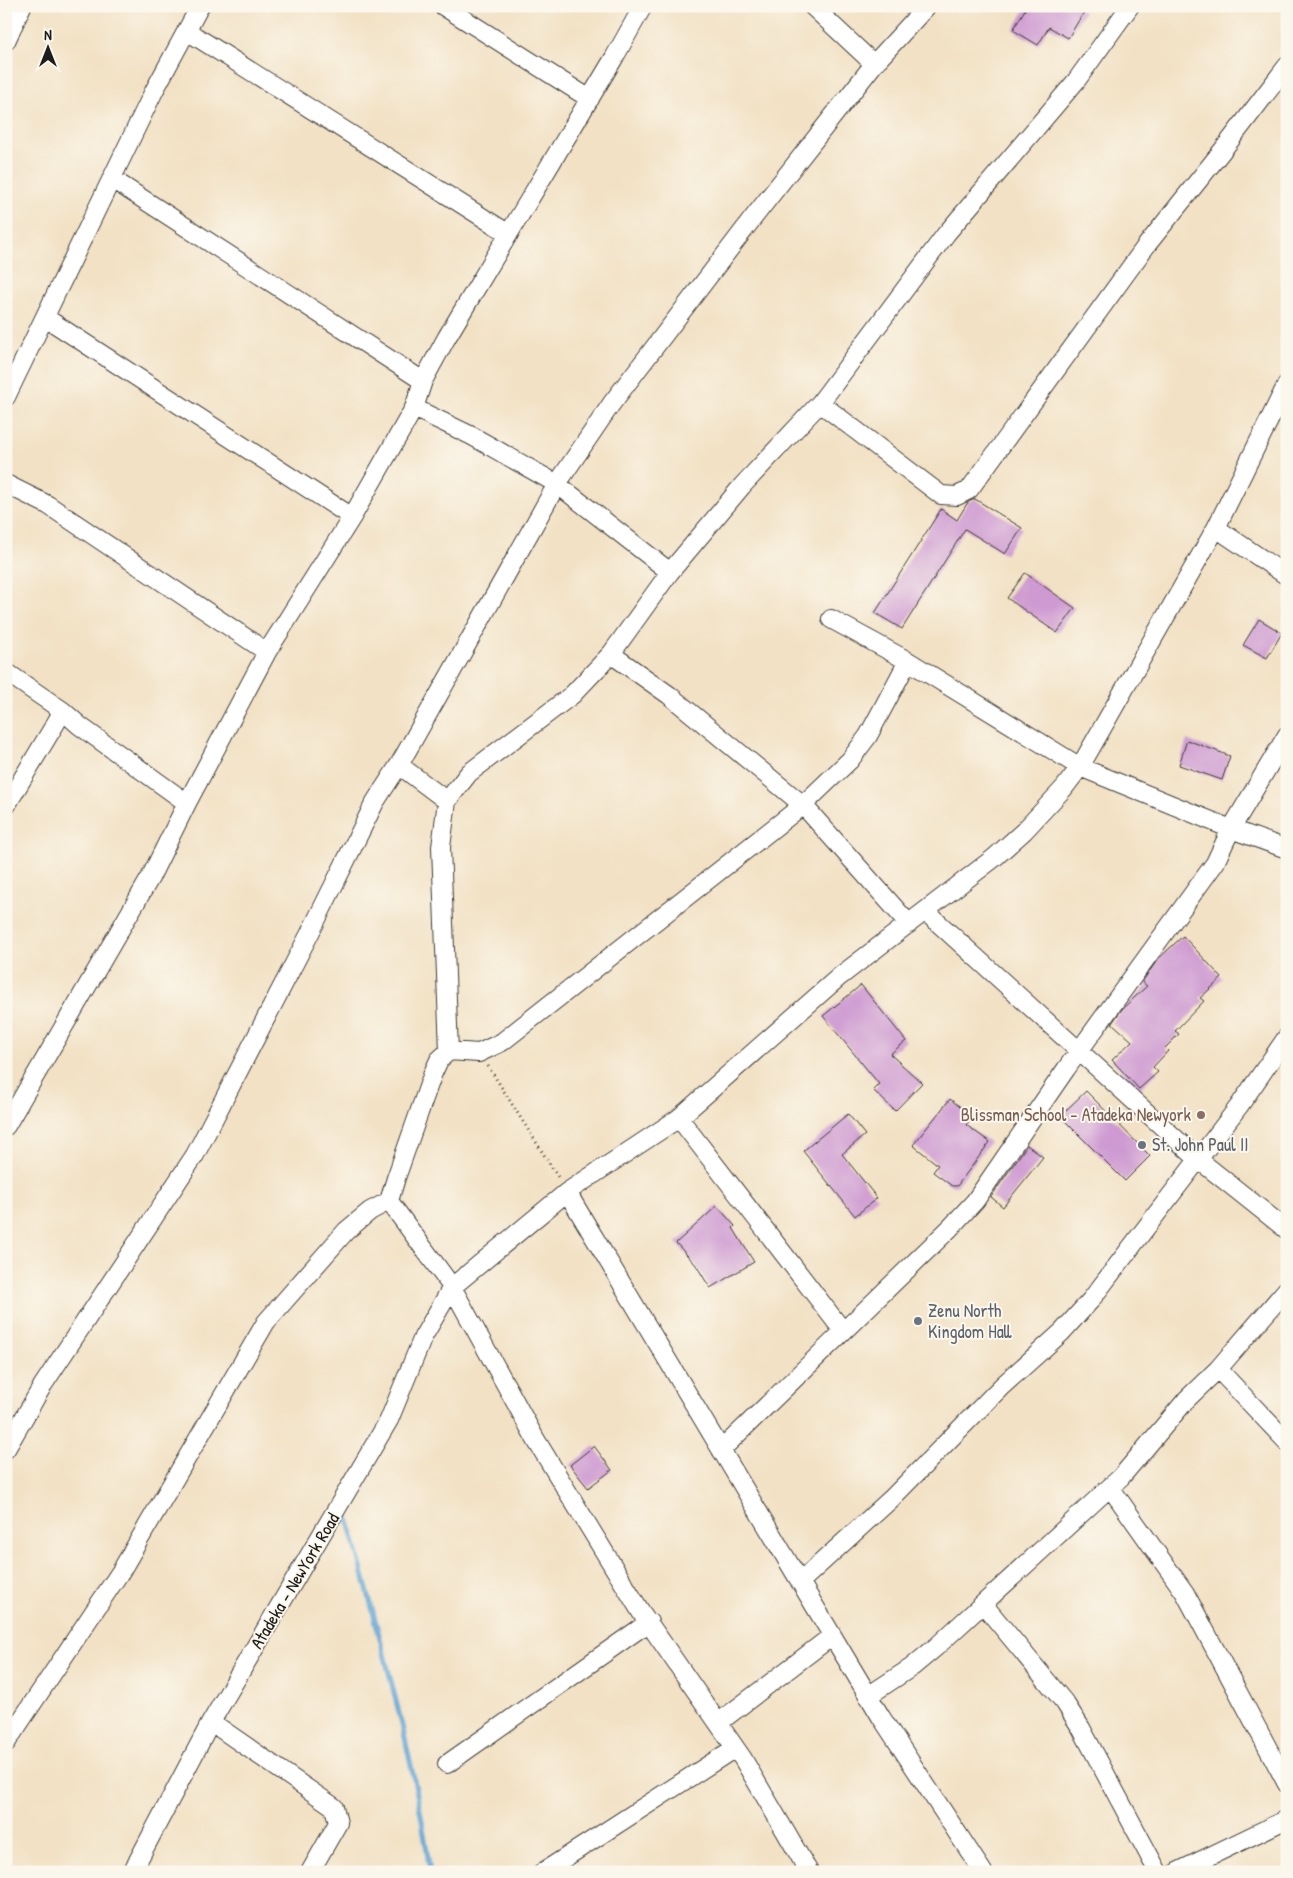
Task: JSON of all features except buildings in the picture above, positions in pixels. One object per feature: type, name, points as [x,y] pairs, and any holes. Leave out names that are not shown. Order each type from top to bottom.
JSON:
[{"type":"street","points":[[6,41],[22,6]]},
{"type":"street","points":[[6,397],[46,318],[154,91],[200,6]]},
{"type":"street","points":[[443,6],[590,99]]},
{"type":"street","points":[[6,1126],[150,878],[267,652],[352,517],[414,408],[423,382],[643,6]]},
{"type":"street","points":[[812,6],[874,64]]},
{"type":"street","points":[[6,1449],[43,1385],[195,1155],[310,933],[374,802],[399,765],[557,484],[612,402],[874,64],[926,6]]},
{"type":"street","points":[[449,1051],[441,847],[447,801],[469,773],[572,695],[611,654],[670,572],[742,486],[820,403],[946,234],[1076,81],[1130,6]]},
{"type":"street","points":[[187,31],[509,234]]},
{"type":"street","points":[[820,403],[941,495],[958,496],[969,490],[1146,246],[1287,66]]},
{"type":"street","points":[[112,178],[423,382]]},
{"type":"street","points":[[46,318],[352,517]]},
{"type":"street","points":[[452,1287],[567,1192],[679,1118],[838,977],[994,858],[1024,831],[1064,788],[1080,767],[1216,528],[1287,384]]},
{"type":"street","points":[[414,408],[472,436],[557,484],[670,572]]},
{"type":"street","points":[[6,484],[48,505],[267,652]]},
{"type":"street","points":[[1216,528],[1287,576]]},
{"type":"street","points":[[832,619],[908,661],[1080,767],[1231,829],[1287,849]]},
{"type":"street","points":[[611,654],[669,695],[803,805],[909,924]]},
{"type":"street","points":[[6,1743],[121,1571],[266,1322],[346,1231],[370,1211],[389,1202],[439,1060],[449,1051],[479,1053],[502,1042],[803,805],[850,760],[868,736],[908,661]]},
{"type":"street","points":[[6,672],[63,711],[80,726],[187,804]]},
{"type":"street","points":[[6,806],[63,711]]},
{"type":"street","points":[[721,1450],[975,1202],[1079,1052],[1211,868],[1231,829],[1287,735]]},
{"type":"street","points":[[399,765],[447,801]]},
{"type":"street","points":[[925,911],[1198,1160],[1287,1230]]},
{"type":"street","points":[[800,1582],[891,1499],[1002,1386],[1062,1332],[1090,1301],[1239,1106],[1287,1037]]},
{"type":"street","points":[[679,1118],[843,1331]]},
{"type":"street","points":[[567,1192],[868,1696],[983,1872]]},
{"type":"street","points":[[389,1202],[452,1287],[536,1440],[641,1612],[735,1748],[809,1872]]},
{"type":"street","name":"Atadeka - NewYork Road","points":[[132,1872],[211,1722],[389,1420],[423,1337],[452,1287]]},
{"type":"street","points":[[868,1696],[912,1667],[984,1605],[1110,1487],[1187,1399],[1218,1369],[1287,1289]]},
{"type":"street","points":[[1218,1369],[1287,1442]]},
{"type":"street","points":[[1110,1487],[1185,1593],[1287,1784]]},
{"type":"street","points":[[984,1605],[1065,1703],[1081,1728],[1158,1872]]},
{"type":"street","points":[[448,1764],[649,1622]]},
{"type":"street","points":[[718,1723],[832,1636]]},
{"type":"street","points":[[211,1722],[334,1807],[338,1823],[310,1872]]},
{"type":"street","points":[[543,1872],[735,1748]]},
{"type":"street","points":[[1177,1872],[1287,1819]]},
{"type":"path","points":[[479,1053],[567,1192]]},
{"type":"waterway","points":[[348,1517],[405,1738],[415,1782],[430,1872]]},
{"type":"place","name":"Blissman School - Atadeka Newyork","points":[[1201,1115]]},
{"type":"place","name":"St. John Paul II","points":[[1142,1145]]},
{"type":"place","name":"Zenu North Kingdom Hall","points":[[918,1321]]}]
